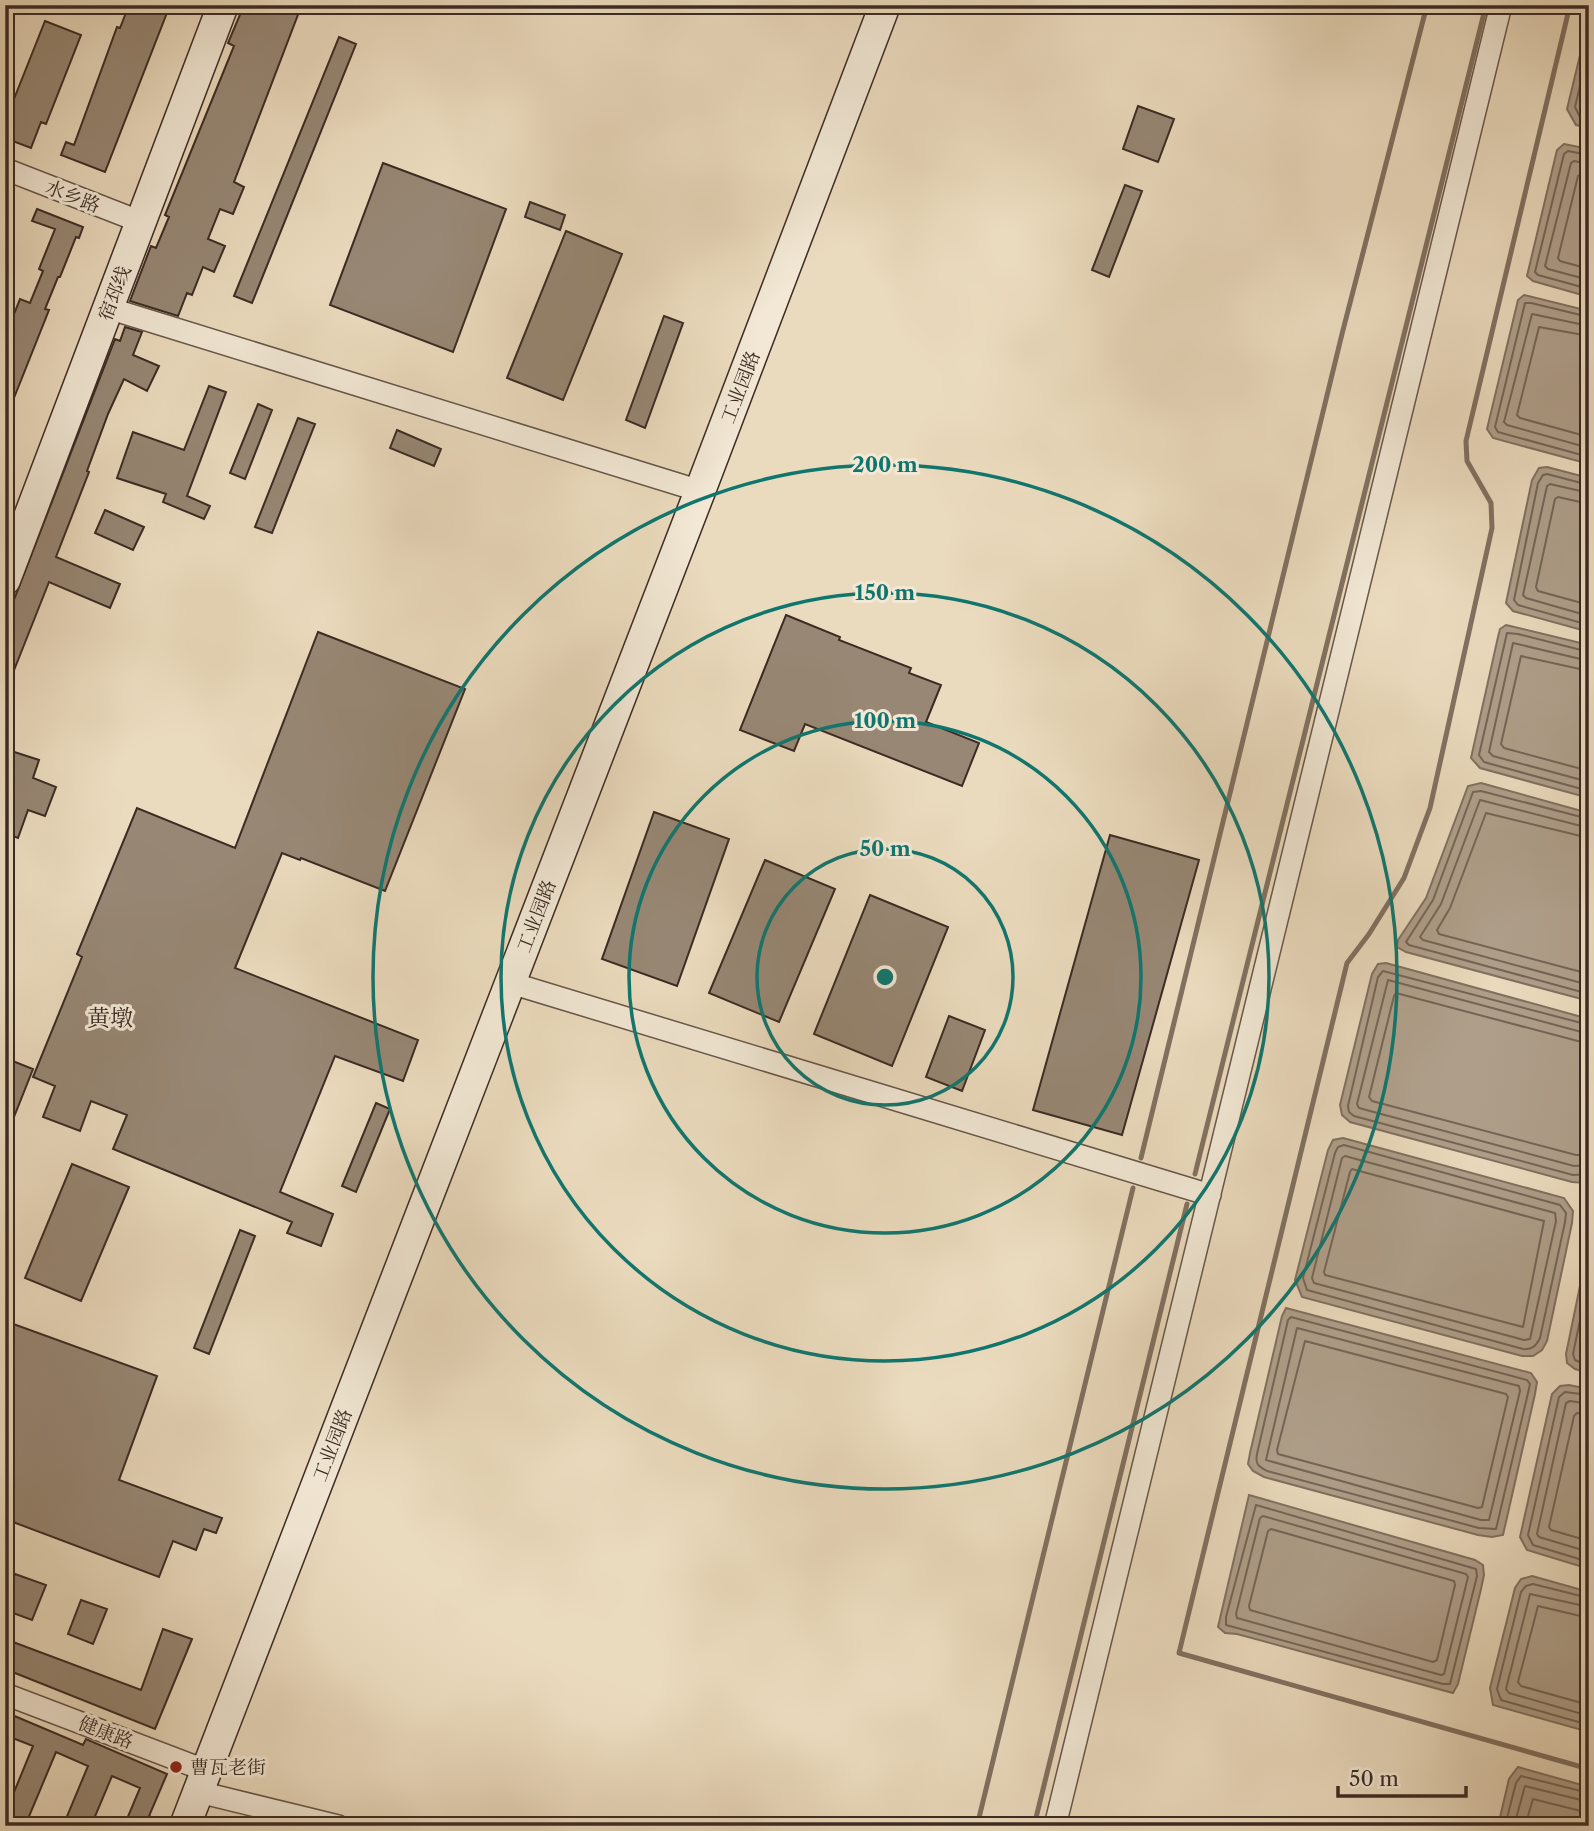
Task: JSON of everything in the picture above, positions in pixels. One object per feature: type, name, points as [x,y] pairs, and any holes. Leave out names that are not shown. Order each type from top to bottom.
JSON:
[{"type":"street","name":"宿邳线","points":[[5,580],[223,5]]},
{"type":"street","name":"工业园路","points":[[186,1826],[885,5]]},
{"type":"street","points":[[1055,1826],[1501,5]]},
{"type":"street","name":"水乡路","points":[[5,169],[141,222]]},
{"type":"street","points":[[108,308],[700,491]]},
{"type":"street","points":[[510,983],[1210,1195]]},
{"type":"street","name":"健康路","points":[[5,1694],[202,1781],[338,1826]]},
{"type":"water","points":[[1589,18],[1589,128],[1576,125],[1567,109]]},
{"type":"water","points":[[1564,144],[1589,149],[1589,297],[1533,281],[1527,276],[1557,150]]},
{"type":"water","points":[[1524,295],[1589,311],[1589,464],[1493,438],[1487,429],[1518,300]]},
{"type":"water","points":[[1547,467],[1589,478],[1589,632],[1513,611],[1506,603],[1532,480],[1539,468]]},
{"type":"water","points":[[1506,625],[1589,645],[1589,798],[1480,768],[1471,758],[1500,629]]},
{"type":"water","points":[[1481,783],[1589,813],[1589,1001],[1406,952],[1397,947],[1398,940],[1426,898],[1468,786]]},
{"type":"water","points":[[1386,963],[1589,1019],[1589,1173],[1585,1183],[1572,1182],[1350,1122],[1342,1115],[1340,1105],[1372,974],[1378,964]]},
{"type":"water","points":[[1343,1138],[1564,1198],[1573,1211],[1572,1223],[1547,1341],[1542,1350],[1533,1356],[1522,1356],[1302,1297],[1295,1280],[1328,1150],[1333,1140]]},
{"type":"water","points":[[1589,1242],[1589,1373],[1575,1369],[1567,1363],[1566,1354]]},
{"type":"water","points":[[1286,1308],[1531,1373],[1537,1382],[1535,1394],[1503,1535],[1478,1535],[1264,1477],[1253,1471],[1248,1464],[1250,1453]]},
{"type":"water","points":[[1560,1386],[1589,1389],[1589,1569],[1527,1550],[1520,1537],[1552,1394]]},
{"type":"water","points":[[1249,1495],[1475,1560],[1483,1565],[1481,1589],[1458,1684],[1453,1693],[1225,1633],[1218,1627]]},
{"type":"water","points":[[1532,1576],[1589,1592],[1589,1732],[1493,1705],[1490,1688],[1515,1588],[1521,1579]]},
{"type":"water","points":[[1518,1767],[1589,1787],[1589,1826],[1498,1826],[1509,1779]]},
{"type":"building","points":[[129,5],[170,5],[105,172],[61,155],[66,142],[74,145],[117,27],[120,28]]},
{"type":"building","points":[[244,5],[282,5],[299,12],[234,182],[244,187],[233,214],[220,209],[208,239],[225,246],[214,272],[203,267],[192,295],[187,293],[178,316],[130,301],[151,246],[156,248],[169,217],[165,215],[234,46],[228,43]]},
{"type":"building","points":[[45,21],[81,35],[46,124],[41,122],[31,148],[5,138],[5,113],[8,114]]},
{"type":"building","points":[[339,37],[356,44],[252,303],[234,296]]},
{"type":"building","points":[[1138,106],[1174,119],[1158,162],[1123,149]]},
{"type":"building","points":[[383,163],[506,209],[453,352],[330,305]]},
{"type":"building","points":[[1125,185],[1142,191],[1109,277],[1092,270]]},
{"type":"building","points":[[530,202],[565,215],[560,230],[525,217]]},
{"type":"building","points":[[37,209],[83,227],[79,238],[76,237],[45,309],[49,310],[6,418],[5,337],[20,299],[30,303],[43,271],[39,269],[55,229],[32,221]]},
{"type":"building","points":[[566,231],[622,254],[563,400],[507,378]]},
{"type":"building","points":[[664,316],[683,323],[645,428],[626,420]]},
{"type":"building","points":[[125,327],[142,332],[133,355],[159,366],[147,391],[124,379],[108,414],[56,557],[120,584],[110,608],[49,582],[5,693],[5,623],[115,339],[120,341]]},
{"type":"building","points":[[209,386],[226,392],[187,496],[210,506],[204,519],[163,502],[166,494],[117,478],[133,432],[184,450]]},
{"type":"building","points":[[258,404],[272,410],[245,479],[230,473]]},
{"type":"building","points":[[298,418],[315,424],[272,533],[255,527]]},
{"type":"building","points":[[397,430],[441,449],[434,466],[390,448]]},
{"type":"building","points":[[105,510],[144,527],[133,550],[95,533]]},
{"type":"building","points":[[786,615],[840,637],[839,640],[911,668],[909,673],[941,685],[926,722],[979,743],[962,786],[805,724],[794,751],[740,730]]},
{"type":"building","points":[[318,632],[465,689],[385,891],[282,853],[235,968],[418,1040],[403,1081],[335,1056],[280,1192],[333,1214],[321,1246],[287,1233],[292,1222],[113,1149],[127,1115],[91,1101],[80,1131],[43,1117],[55,1086],[33,1077],[82,957],[77,954],[137,808],[235,848]]},
{"type":"building","points":[[5,749],[39,760],[33,778],[56,787],[45,816],[28,810],[18,838],[5,833]]},
{"type":"building","points":[[654,812],[729,839],[677,986],[602,959]]},
{"type":"building","points":[[1110,835],[1199,860],[1122,1135],[1033,1110]]},
{"type":"building","points":[[765,860],[835,889],[779,1022],[709,993]]},
{"type":"building","points":[[870,895],[948,927],[892,1066],[814,1034]]},
{"type":"building","points":[[949,1016],[985,1030],[962,1091],[926,1077]]},
{"type":"building","points":[[5,1058],[33,1069],[6,1137],[5,1137]]},
{"type":"building","points":[[376,1103],[390,1109],[356,1192],[342,1186]]},
{"type":"building","points":[[72,1164],[129,1187],[81,1301],[25,1278]]},
{"type":"building","points":[[240,1230],[255,1236],[209,1354],[194,1348]]},
{"type":"building","points":[[5,1321],[157,1376],[119,1480],[222,1518],[216,1533],[204,1529],[196,1550],[173,1541],[159,1577],[5,1519]]},
{"type":"building","points":[[15,1574],[46,1585],[32,1620],[5,1610],[5,1601]]},
{"type":"building","points":[[81,1600],[107,1609],[93,1644],[68,1634]]},
{"type":"building","points":[[163,1629],[192,1639],[155,1729],[5,1669],[5,1639],[141,1690]]},
{"type":"building","points":[[5,1712],[83,1745],[86,1739],[167,1774],[149,1816],[168,1826],[124,1826],[140,1788],[112,1776],[91,1826],[63,1826],[88,1766],[56,1752],[25,1826],[5,1826],[5,1814],[33,1746],[5,1735]]},
{"type":"waterway","points":[[1141,1158],[1342,334],[1427,5]]},
{"type":"waterway","points":[[1195,1174],[1486,5]]},
{"type":"waterway","points":[[1570,5],[1466,441],[1467,461],[1491,503],[1492,528],[1430,808],[1404,878],[1369,934],[1347,963],[1179,1653],[1589,1769]]},
{"type":"waterway","points":[[977,1826],[1133,1188]]},
{"type":"waterway","points":[[1034,1826],[1187,1204]]},
{"type":"place","name":"曹瓦老街","points":[[176,1767]]},
{"type":"district","name":"黄墩","points":[[110,1018]]}]
